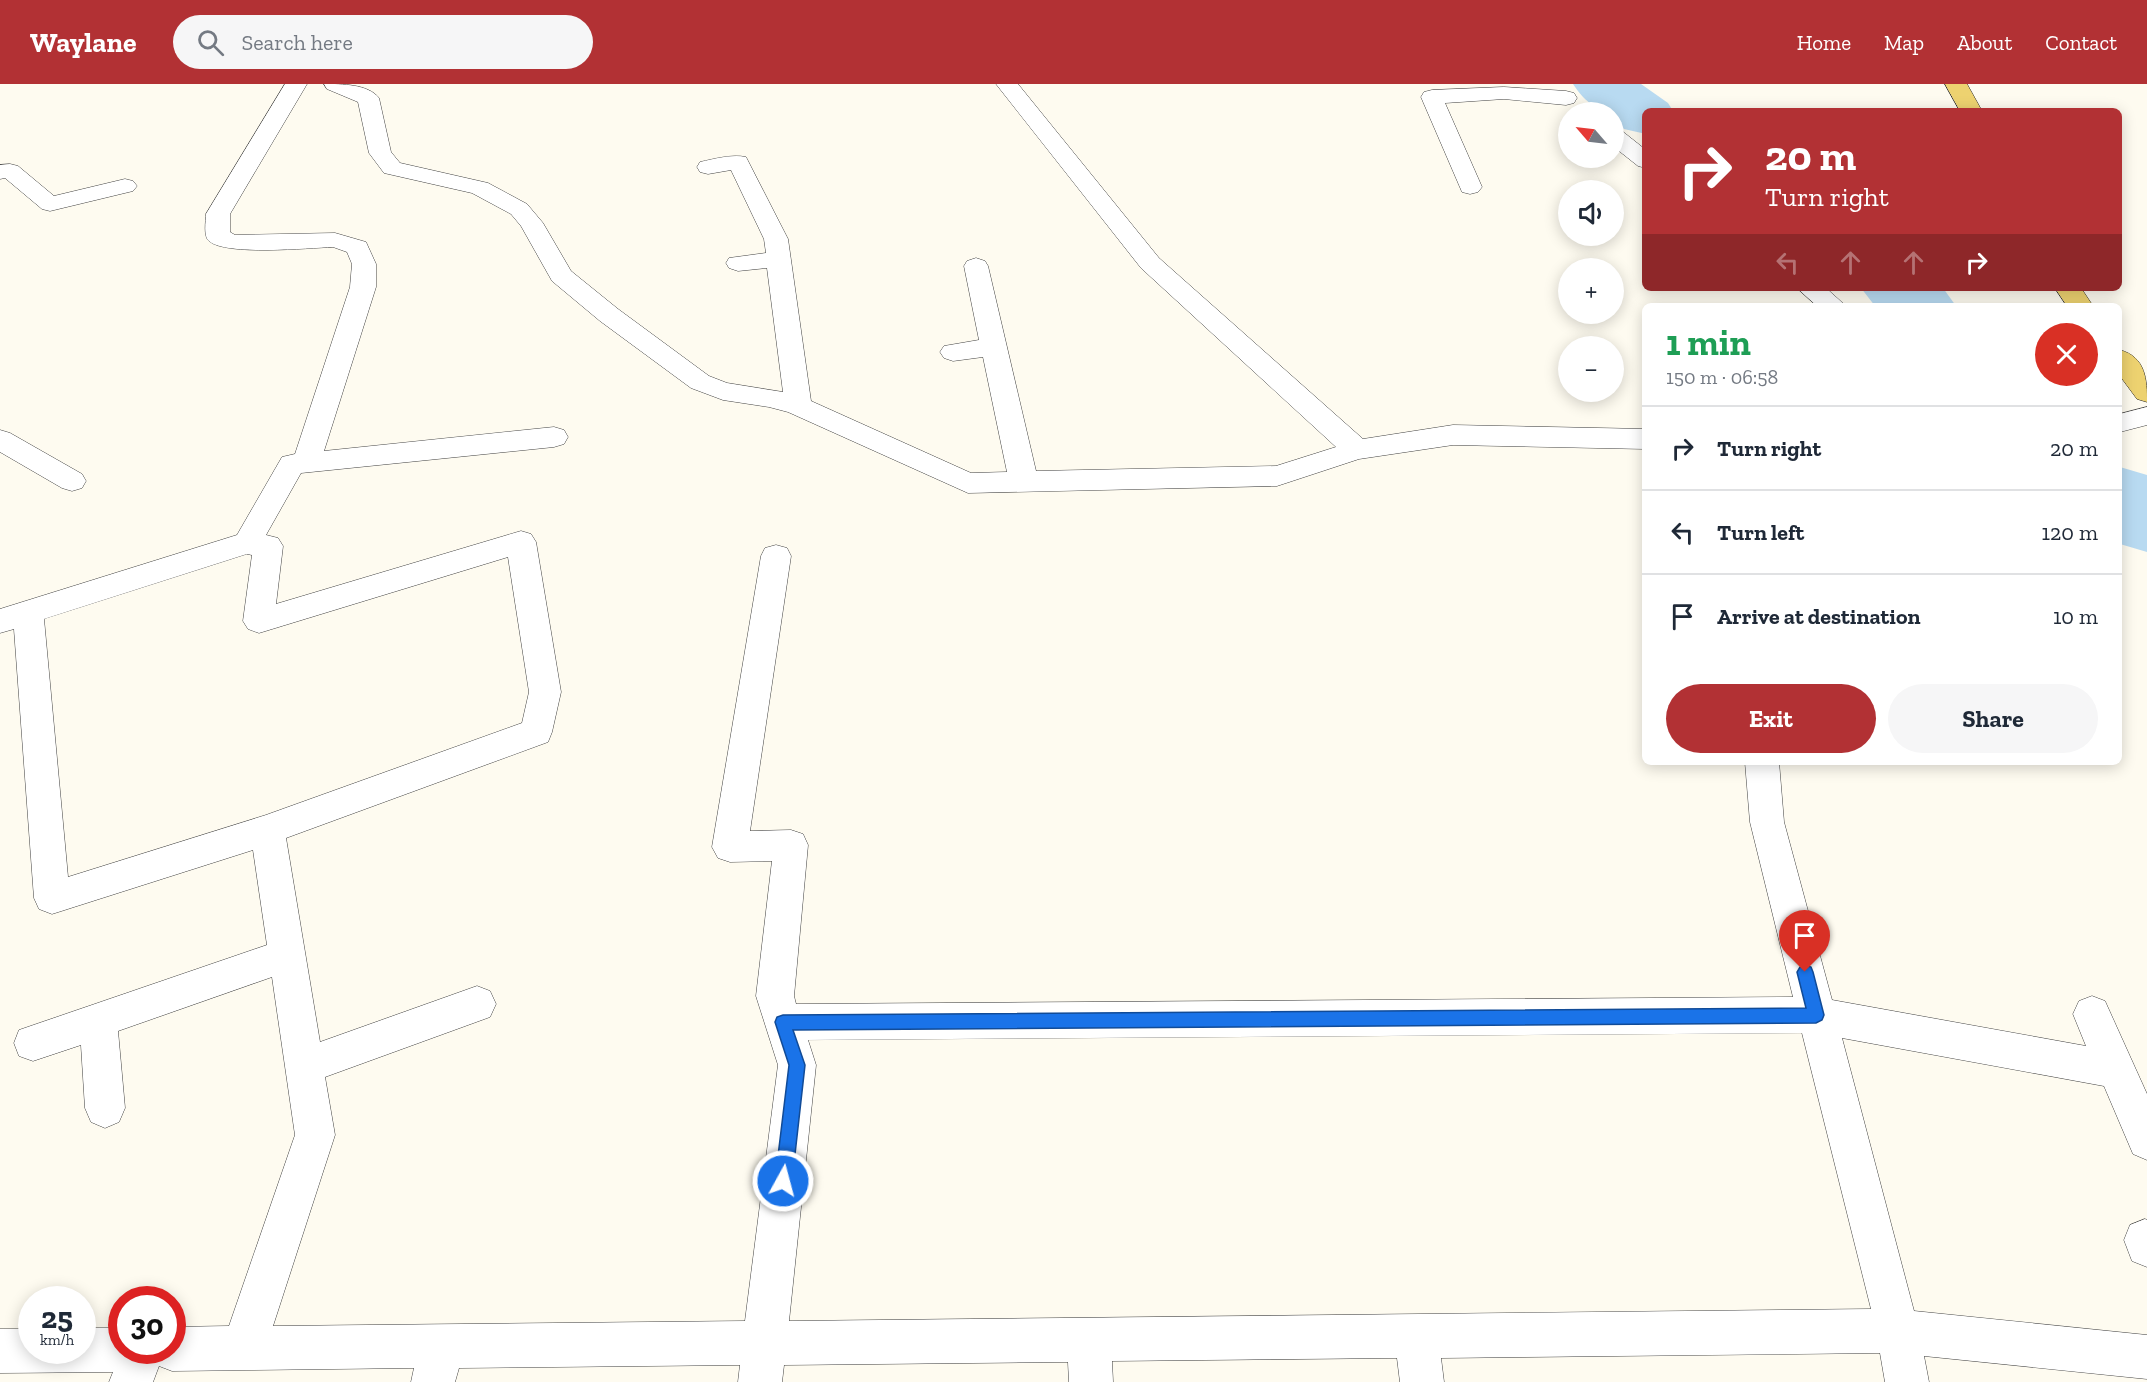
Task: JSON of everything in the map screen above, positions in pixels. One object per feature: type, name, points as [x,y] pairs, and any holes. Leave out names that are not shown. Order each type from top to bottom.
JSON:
[{"type":"main road","points":[[1956,84],[1969,108]]},
{"type":"main road","points":[[2122,362],[2147,393]]},
{"type":"street","points":[[296,84],[218,214],[218,237],[232,242],[335,240],[357,248],[363,264],[363,287],[306,462]]},
{"type":"street","points":[[335,84],[368,98],[380,153],[392,168],[480,188],[519,209],[531,223],[561,276],[609,315],[700,382],[723,391],[770,398],[798,406],[968,483],[1277,476],[1357,450],[1453,435],[1642,439]]},
{"type":"street","points":[[1007,84],[1150,263],[1357,450]]},
{"type":"street","points":[[1548,84],[1571,102]]},
{"type":"street","points":[[1470,187],[1432,97],[1504,93],[1566,98]]},
{"type":"street","points":[[1624,144],[1642,158]]},
{"type":"street","points":[[708,167],[738,162],[776,239],[798,406]]},
{"type":"street","points":[[0,172],[10,171],[50,204],[125,186]]},
{"type":"street","points":[[738,263],[778,258]]},
{"type":"street","points":[[976,266],[1024,483]]},
{"type":"street","points":[[1814,291],[1829,303]]},
{"type":"street","points":[[953,352],[994,347]]},
{"type":"street","points":[[2122,422],[2147,416]]},
{"type":"street","points":[[247,543],[292,464],[555,437]]},
{"type":"street","points":[[0,440],[72,481]]},
{"type":"street","points":[[521,542],[545,692],[536,732],[267,830],[52,898],[14,617],[247,543],[268,546],[259,621],[521,542]]},
{"type":"street","points":[[762,1363],[797,1065],[775,996],[791,845],[730,847],[776,556]]},
{"type":"street","points":[[1762,765],[1767,822],[1898,1331],[1907,1382]]},
{"type":"street","points":[[243,1349],[315,1135],[267,830]]},
{"type":"street","points":[[33,1043],[287,956]]},
{"type":"street","points":[[304,1066],[477,1004]]},
{"type":"street","points":[[2092,1014],[2147,1140]]},
{"type":"street","points":[[783,1022],[1816,1015],[2117,1070]]},
{"type":"street","points":[[98,1021],[105,1108]]},
{"type":"street","points":[[186,1349],[243,1349],[438,1364],[762,1363],[1089,1340],[1898,1331],[2147,1357]]},
{"type":"street","points":[[1416,1337],[1422,1382]]},
{"type":"street","points":[[1089,1340],[1090,1382]]},
{"type":"street","points":[[0,1351],[108,1350]]},
{"type":"street","points":[[131,1382],[138,1364]]},
{"type":"waterway","points":[[1603,84],[1642,113]]},
{"type":"waterway","points":[[1900,291],[1917,303]]},
{"type":"waterway","points":[[2122,497],[2147,523]]},
{"type":"route","points":[[783,1181],[797,1065],[783,1022],[1816,1015],[1805,972]]}]
